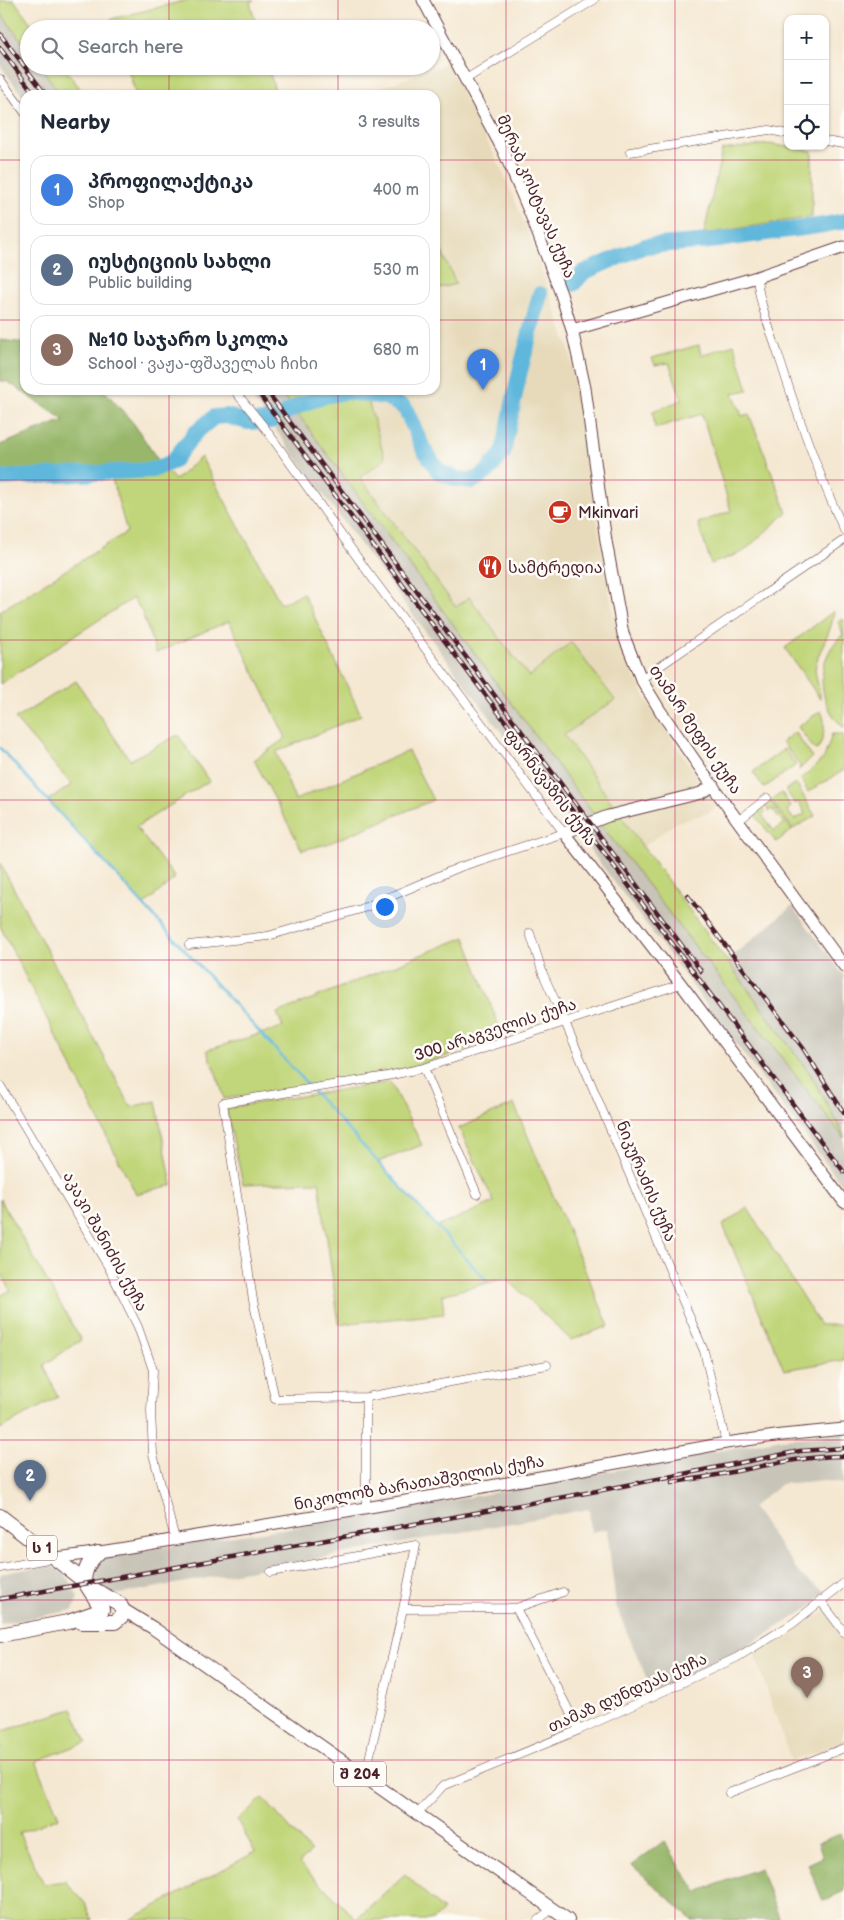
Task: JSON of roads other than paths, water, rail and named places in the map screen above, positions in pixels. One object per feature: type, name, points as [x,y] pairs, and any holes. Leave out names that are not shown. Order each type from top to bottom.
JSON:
[{"type":"highway","name":"ს 1","points":[[0,1516],[86,1584],[110,1612]]},
{"type":"highway","points":[[86,1584],[85,1571],[89,1562],[98,1553]]},
{"type":"highway","points":[[0,1635],[110,1612]]},
{"type":"main road","name":"შ 204","points":[[110,1612],[153,1628],[568,1920]]},
{"type":"street","name":"მერაბ კოსტავას ქუჩა","points":[[423,0],[434,20]]},
{"type":"street","points":[[466,79],[594,0]]},
{"type":"street","name":"მერაბ კოსტავას ქუჩა","points":[[440,31],[504,152],[561,294],[572,330]]},
{"type":"street","points":[[0,80],[20,106]]},
{"type":"street","points":[[630,152],[769,130],[784,133]]},
{"type":"street","points":[[829,142],[844,144]]},
{"type":"street","points":[[572,330],[757,277],[844,247]]},
{"type":"street","points":[[757,277],[762,304],[785,376],[824,484],[844,530]]},
{"type":"street","name":"თამარ მეფის ქუჩა","points":[[572,330],[585,388],[606,541],[623,634],[641,679],[661,712],[738,820],[843,961]]},
{"type":"street","name":"ფარნავაზის ქუჩა","points":[[238,395],[367,571],[844,1202]]},
{"type":"street","points":[[641,679],[844,540]]},
{"type":"street","points":[[189,946],[268,936],[361,909],[460,867],[564,833],[608,816],[701,792],[713,785]]},
{"type":"street","points":[[738,820],[767,798]]},
{"type":"street","name":"ნიკურაძის ქუჩა","points":[[530,933],[543,974],[704,1351],[726,1444]]},
{"type":"street","name":"300 არაგველის ქუჩა","points":[[366,1396],[275,1399],[253,1300],[223,1103],[387,1076],[424,1068],[680,984]]},
{"type":"street","points":[[424,1068],[477,1194]]},
{"type":"street","name":"აკაკი შანიძის ქუჩა","points":[[0,1085],[108,1268],[138,1327],[153,1370],[151,1411],[153,1454],[175,1539]]},
{"type":"street","points":[[366,1509],[366,1396],[547,1365]]},
{"type":"street","name":"ნიკოლოზ ბარათაშვილის ქუჩა","points":[[0,1568],[366,1509],[726,1444],[782,1435],[844,1429]]},
{"type":"street","points":[[271,1572],[416,1545],[404,1609],[365,1777]]},
{"type":"street","name":"თამაზ დუნდუას ქუჩა","points":[[417,1814],[443,1786],[579,1730],[736,1658],[792,1624],[820,1600],[844,1583]]},
{"type":"street","points":[[404,1609],[516,1608],[563,1592]]},
{"type":"street","points":[[820,1600],[844,1632]]},
{"type":"street","points":[[516,1608],[579,1730]]},
{"type":"street","points":[[729,1793],[844,1748]]},
{"type":"street","points":[[538,1920],[552,1909]]},
{"type":"waterway","points":[[573,284],[584,272],[645,246],[710,241],[844,221]]},
{"type":"waterway","points":[[370,395],[386,397],[405,408],[423,448],[439,472],[457,479],[473,481],[487,472],[503,453],[519,375],[540,294]]},
{"type":"waterway","points":[[287,412],[328,395]]},
{"type":"waterway","points":[[0,478],[153,470],[172,462],[195,433],[214,417],[226,416],[248,422],[271,421]]},
{"type":"waterway","points":[[0,748],[309,1086]]},
{"type":"waterway","points":[[312,1090],[487,1281]]},
{"type":"railway","points":[[0,34],[20,61]]},
{"type":"railway","points":[[0,48],[20,75]]},
{"type":"railway","points":[[20,75],[31,90]]},
{"type":"railway","points":[[31,75],[42,90]]},
{"type":"railway","points":[[260,395],[844,1172]]},
{"type":"railway","points":[[270,395],[701,971]]},
{"type":"railway","points":[[688,896],[803,1048],[844,1113]]},
{"type":"railway","points":[[0,1599],[597,1491],[800,1451],[844,1448]]},
{"type":"railway","points":[[672,1482],[801,1459],[844,1456]]},
{"type":"place","name":"პროფილაქტიკა","points":[[483,390]]},
{"type":"place","name":"Mkinvari","points":[[560,512]]},
{"type":"place","name":"სამტრედია","points":[[490,567]]},
{"type":"place","name":"იუსტიციის სახლი","points":[[30,1501]]},
{"type":"place","name":"№10 საჯარო სკოლა","points":[[807,1698]]}]
